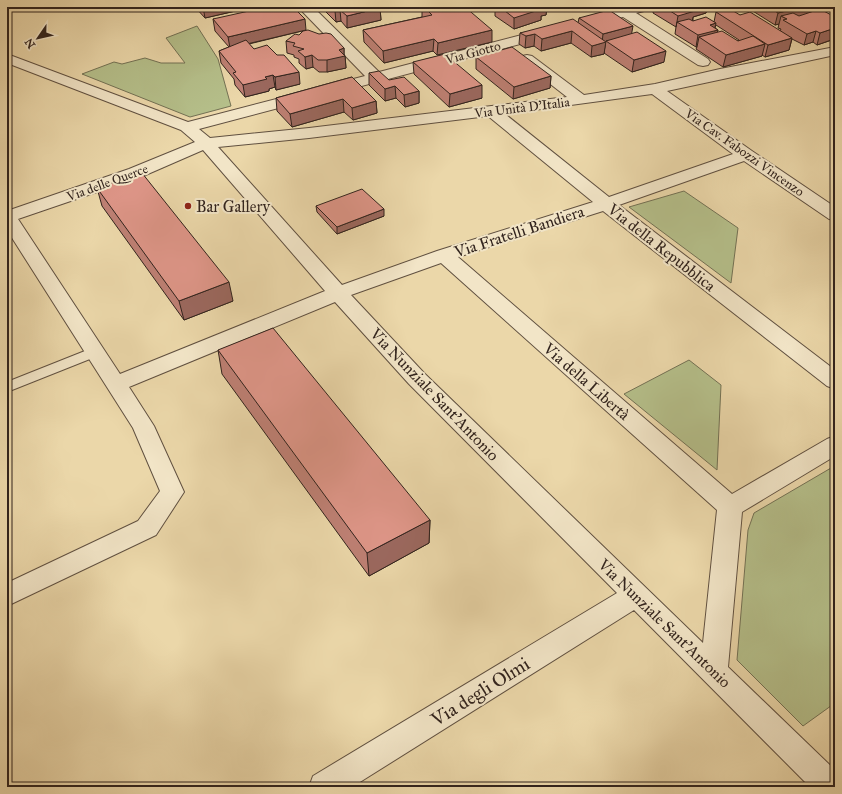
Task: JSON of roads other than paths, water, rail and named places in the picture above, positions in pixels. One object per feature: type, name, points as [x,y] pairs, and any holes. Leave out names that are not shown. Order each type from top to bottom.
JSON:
[{"type":"street","points":[[305,7],[375,77]]},
{"type":"street","name":"Via Giotto","points":[[187,126],[375,77],[500,38],[569,26],[621,9],[643,7]]},
{"type":"street","points":[[819,8],[835,17]]},
{"type":"street","points":[[621,9],[703,62]]},
{"type":"street","points":[[500,38],[581,100]]},
{"type":"street","name":"Via Unità D'Italia","points":[[206,143],[309,133],[581,100],[656,89],[720,74],[835,52]]},
{"type":"street","name":"Via Nunziale Sant'Antonio","points":[[7,58],[187,126],[206,143],[338,293],[417,379],[831,787]]},
{"type":"street","name":"Via Cav. Fabozzi Vincenzo","points":[[656,89],[746,154],[835,215]]},
{"type":"street","name":"Via della Repubblica","points":[[492,110],[606,204],[835,381]]},
{"type":"street","name":"Via delle Querce","points":[[7,217],[135,173],[206,143]]},
{"type":"street","name":"Via Fratelli Bandiera","points":[[116,384],[338,293],[444,255],[606,204],[746,154]]},
{"type":"street","points":[[7,217],[143,426],[172,492],[147,528],[7,595]]},
{"type":"street","name":"Via della Libertà","points":[[444,255],[730,507]]},
{"type":"street","points":[[714,672],[730,507],[835,445]]},
{"type":"street","name":"Via degli Olmi","points":[[324,787],[636,595]]},
{"type":"lane","points":[[7,388],[95,352]]},
{"type":"place","name":"Bar Gallery","points":[[188,206]]}]
